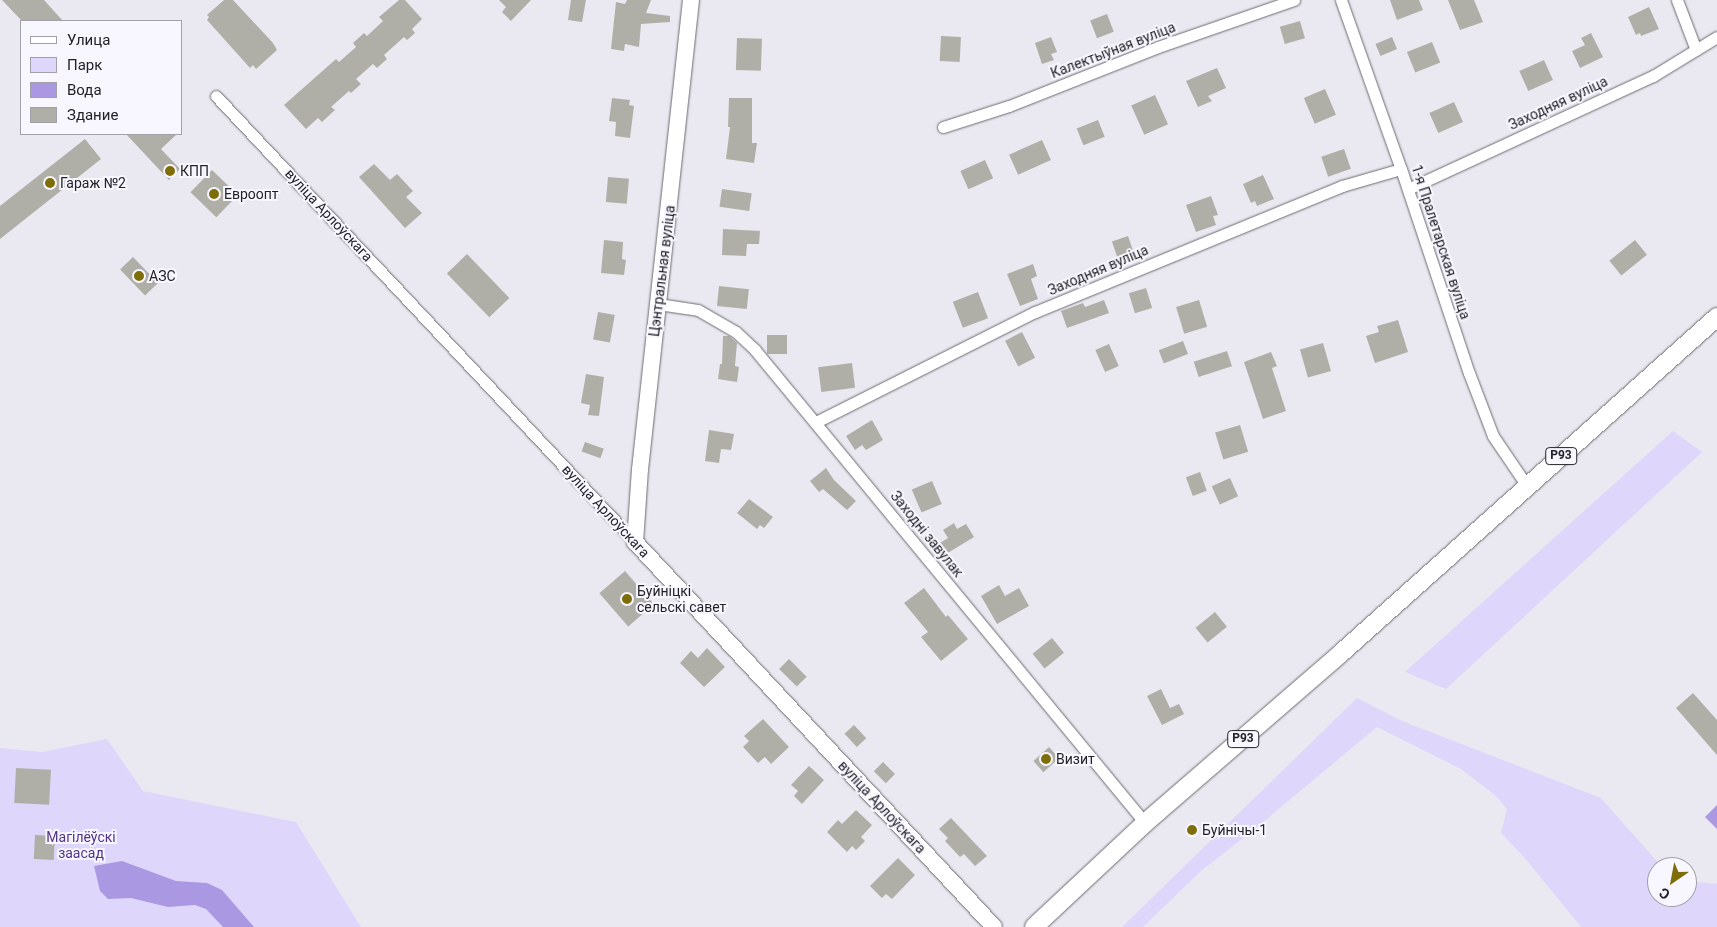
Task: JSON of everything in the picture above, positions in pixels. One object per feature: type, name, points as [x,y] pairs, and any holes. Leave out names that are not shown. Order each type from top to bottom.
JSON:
[{"type":"main road","name":"Р93","points":[[1034,927],[1145,823],[1340,654],[1717,316]]},
{"type":"street","name":"Цэнтральная вуліца","points":[[635,542],[640,469],[691,0]]},
{"type":"street","name":"Калектыўная вуліца","points":[[943,127],[1009,106],[1158,47],[1294,0]]},
{"type":"street","name":"1-я Пралетарская вуліца","points":[[1341,0],[1402,169],[1469,373],[1493,436],[1527,486]]},
{"type":"street","points":[[1677,0],[1696,50]]},
{"type":"street","name":"Заходняя вуліца","points":[[1408,189],[1638,83],[1717,37]]},
{"type":"street","name":"вуліца Арлоўскага","points":[[216,96],[994,927]]},
{"type":"street","name":"Заходняя вуліца","points":[[816,422],[1035,312],[1342,186],[1402,169]]},
{"type":"street","name":"Заходні завулак","points":[[658,304],[698,310],[736,332],[755,350],[1145,823]]},
{"type":"green space","points":[[1673,431],[1702,452],[1446,689],[1405,672]]},
{"type":"green space","points":[[1357,698],[1402,721],[1601,798],[1653,857],[1647,857],[1647,907],[1697,907],[1697,882],[1717,884],[1717,927],[1581,927],[1525,858],[1501,833],[1507,809],[1495,795],[1461,769],[1377,727],[1256,828],[1201,871],[1143,927],[1122,927]]},
{"type":"green space","name":"Магілёўскі заасад","points":[[107,739],[143,791],[296,822],[361,927],[0,927],[0,748],[42,752]]},
{"type":"water","points":[[1717,805],[1717,829],[1705,817]]},
{"type":"water","points":[[122,861],[176,881],[207,883],[222,890],[254,927],[223,927],[206,909],[195,905],[168,907],[131,898],[108,899],[100,891],[94,866]]},
{"type":"building","points":[[2,0],[44,0],[62,20],[21,20]]},
{"type":"building","points":[[224,0],[233,0],[273,43],[277,50],[256,69],[253,65],[250,68],[207,20],[209,17],[207,15]]},
{"type":"building","points":[[399,0],[405,0],[422,19],[412,29],[415,33],[407,40],[404,37],[384,55],[387,59],[377,68],[373,64],[356,79],[361,84],[351,93],[349,91],[331,107],[335,110],[322,122],[318,118],[306,129],[284,105],[336,59],[339,62],[356,47],[353,43],[364,33],[367,36],[383,21],[379,17]]},
{"type":"building","points":[[499,0],[531,0],[511,21],[502,12],[506,7]]},
{"type":"building","points":[[571,0],[586,0],[582,22],[568,20]]},
{"type":"building","points":[[627,0],[651,0],[646,13],[670,16],[670,22],[641,24],[639,47],[625,44],[624,51],[611,49],[616,2],[625,4]]},
{"type":"building","points":[[1390,0],[1419,0],[1423,10],[1397,20]]},
{"type":"building","points":[[1448,0],[1474,0],[1483,22],[1460,30]]},
{"type":"building","points":[[1649,7],[1659,29],[1641,36],[1640,33],[1636,35],[1628,17]]},
{"type":"building","points":[[1107,14],[1114,32],[1097,38],[1090,20]]},
{"type":"building","points":[[1300,21],[1305,38],[1285,44],[1280,27]]},
{"type":"building","points":[[1591,33],[1603,57],[1580,68],[1572,51],[1585,45],[1581,38]]},
{"type":"building","points":[[941,36],[961,37],[960,62],[940,61]]},
{"type":"building","points":[[1051,37],[1057,52],[1051,54],[1054,60],[1042,64],[1035,43]]},
{"type":"building","points":[[1392,37],[1397,49],[1381,56],[1375,44]]},
{"type":"building","points":[[737,38],[762,39],[761,71],[736,70]]},
{"type":"building","points":[[1432,42],[1440,62],[1415,73],[1407,52]]},
{"type":"building","points":[[1544,60],[1553,80],[1528,91],[1519,71]]},
{"type":"building","points":[[1217,68],[1226,88],[1208,96],[1212,101],[1198,107],[1186,81]]},
{"type":"building","points":[[1325,89],[1336,115],[1315,124],[1304,98]]},
{"type":"building","points":[[1155,95],[1168,124],[1144,135],[1131,106]]},
{"type":"building","points":[[612,98],[630,100],[629,105],[634,106],[630,138],[615,136],[616,122],[609,121]]},
{"type":"building","points":[[729,98],[752,98],[752,143],[757,143],[754,163],[726,159],[730,127],[728,127]]},
{"type":"building","points":[[1454,102],[1463,122],[1438,133],[1429,113]]},
{"type":"building","points":[[1098,120],[1105,137],[1083,145],[1077,129]]},
{"type":"building","points":[[127,135],[176,135],[161,149],[180,169],[169,180]]},
{"type":"building","name":"Гараж №2","points":[[85,139],[101,159],[0,239],[0,206]]},
{"type":"building","points":[[1042,140],[1051,160],[1018,175],[1009,155]]},
{"type":"building","points":[[1344,149],[1351,169],[1328,177],[1321,157]]},
{"type":"building","points":[[985,160],[993,178],[968,189],[960,171]]},
{"type":"building","points":[[374,164],[390,180],[397,174],[413,191],[406,197],[422,213],[405,228],[359,177]]},
{"type":"building","name":"Евроопт","points":[[212,170],[238,195],[216,217],[190,192]]},
{"type":"building","points":[[1263,175],[1274,199],[1257,206],[1255,201],[1251,203],[1243,184]]},
{"type":"building","points":[[608,177],[629,179],[627,204],[606,202]]},
{"type":"building","points":[[722,189],[752,193],[749,211],[719,207]]},
{"type":"building","points":[[1211,196],[1218,215],[1213,216],[1216,225],[1196,232],[1186,205]]},
{"type":"building","points":[[723,229],[760,231],[759,244],[747,244],[746,256],[722,255]]},
{"type":"building","points":[[1128,236],[1136,259],[1120,264],[1112,242]]},
{"type":"building","points":[[604,240],[623,242],[622,259],[626,260],[624,275],[601,273]]},
{"type":"building","points":[[1635,240],[1647,255],[1621,276],[1609,261]]},
{"type":"building","points":[[467,254],[509,298],[489,317],[447,273]]},
{"type":"building","name":"АЗС","points":[[133,257],[158,283],[145,295],[120,270]]},
{"type":"building","points":[[1033,264],[1037,276],[1031,279],[1038,299],[1020,306],[1007,274]]},
{"type":"building","points":[[719,286],[749,289],[747,309],[717,306]]},
{"type":"building","points":[[1146,288],[1152,308],[1135,313],[1129,293]]},
{"type":"building","points":[[978,292],[988,318],[963,328],[953,302]]},
{"type":"building","points":[[1104,300],[1109,313],[1067,328],[1061,311],[1083,303],[1085,307]]},
{"type":"building","points":[[1199,300],[1207,327],[1184,334],[1176,307]]},
{"type":"building","points":[[598,312],[615,315],[610,343],[593,340]]},
{"type":"building","points":[[1398,320],[1408,352],[1375,363],[1366,336],[1379,332],[1377,326]]},
{"type":"building","points":[[1022,332],[1035,358],[1018,366],[1005,341]]},
{"type":"building","points":[[767,335],[787,335],[787,354],[767,354]]},
{"type":"building","points":[[723,336],[729,336],[737,343],[735,366],[739,367],[737,382],[718,379],[720,364],[722,364]]},
{"type":"building","points":[[1183,341],[1188,354],[1164,363],[1159,350]]},
{"type":"building","points":[[1323,343],[1331,371],[1308,377],[1300,350]]},
{"type":"building","points":[[1109,344],[1119,366],[1105,372],[1095,350]]},
{"type":"building","points":[[1227,351],[1232,366],[1199,377],[1194,362]]},
{"type":"building","points":[[1271,352],[1277,366],[1272,368],[1286,411],[1263,419],[1244,362]]},
{"type":"building","points":[[852,363],[855,388],[821,392],[818,367]]},
{"type":"building","points":[[586,374],[604,377],[599,416],[588,415],[590,405],[581,403]]},
{"type":"building","points":[[872,420],[883,440],[866,450],[862,445],[855,450],[846,436]]},
{"type":"building","points":[[1240,425],[1248,452],[1223,459],[1215,433]]},
{"type":"building","points":[[709,430],[734,434],[731,450],[721,449],[719,463],[705,461]]},
{"type":"building","points":[[585,442],[604,449],[600,458],[582,451]]},
{"type":"building","points":[[826,468],[834,480],[856,501],[847,510],[823,489],[819,492],[810,481]]},
{"type":"building","points":[[1200,472],[1207,491],[1193,496],[1186,477]]},
{"type":"building","points":[[1230,478],[1238,496],[1220,504],[1212,486]]},
{"type":"building","points":[[932,481],[942,504],[922,513],[912,490]]},
{"type":"building","points":[[749,499],[773,517],[764,528],[760,525],[757,529],[737,513]]},
{"type":"building","points":[[954,523],[957,529],[966,524],[974,537],[946,554],[940,543],[948,538],[943,530]]},
{"type":"building","name":"Буйніцкі сельскі савет","points":[[625,571],[654,604],[628,627],[599,593]]},
{"type":"building","points":[[999,585],[1005,596],[1019,588],[1029,606],[997,624],[981,596]]},
{"type":"building","points":[[924,588],[946,617],[948,615],[968,639],[941,661],[921,637],[928,632],[904,603]]},
{"type":"building","points":[[1215,612],[1227,627],[1208,642],[1196,628]]},
{"type":"building","points":[[1052,638],[1064,653],[1045,668],[1033,654]]},
{"type":"building","points":[[707,648],[725,667],[704,687],[680,663],[691,651],[698,658]]},
{"type":"building","points":[[789,659],[807,677],[797,687],[779,669]]},
{"type":"building","points":[[1161,689],[1170,708],[1179,704],[1184,714],[1162,725],[1147,696]]},
{"type":"building","points":[[1693,693],[1717,720],[1717,755],[1676,708]]},
{"type":"building","points":[[763,719],[789,747],[771,764],[765,757],[758,763],[743,747],[749,741],[744,736]]},
{"type":"building","points":[[854,725],[866,738],[857,747],[844,734]]},
{"type":"building","name":"Визит","points":[[1049,747],[1059,758],[1043,772],[1033,761]]},
{"type":"building","points":[[883,762],[895,774],[886,783],[874,771]]},
{"type":"building","points":[[809,766],[824,780],[802,804],[794,796],[798,791],[791,785]]},
{"type":"building","points":[[16,768],[51,770],[49,805],[14,803]]},
{"type":"building","points":[[856,810],[872,825],[861,837],[865,841],[856,850],[852,846],[847,852],[827,832],[838,820],[842,824]]},
{"type":"building","points":[[951,818],[987,856],[975,866],[964,854],[960,857],[945,841],[948,838],[939,829]]},
{"type":"building","points":[[35,835],[55,836],[54,860],[34,859]]},
{"type":"building","points":[[898,858],[915,875],[892,899],[886,894],[882,898],[870,886]]},
{"type":"place","name":"КПП","points":[[170,171]]},
{"type":"place","name":"Гараж №2","points":[[50,183]]},
{"type":"place","name":"Евроопт","points":[[214,194]]},
{"type":"place","name":"АЗС","points":[[139,276]]},
{"type":"place","name":"Буйніцкі сельскі савет","points":[[627,599]]},
{"type":"place","name":"Визит","points":[[1046,759]]},
{"type":"place","name":"Буйнічы-1","points":[[1192,830]]}]
